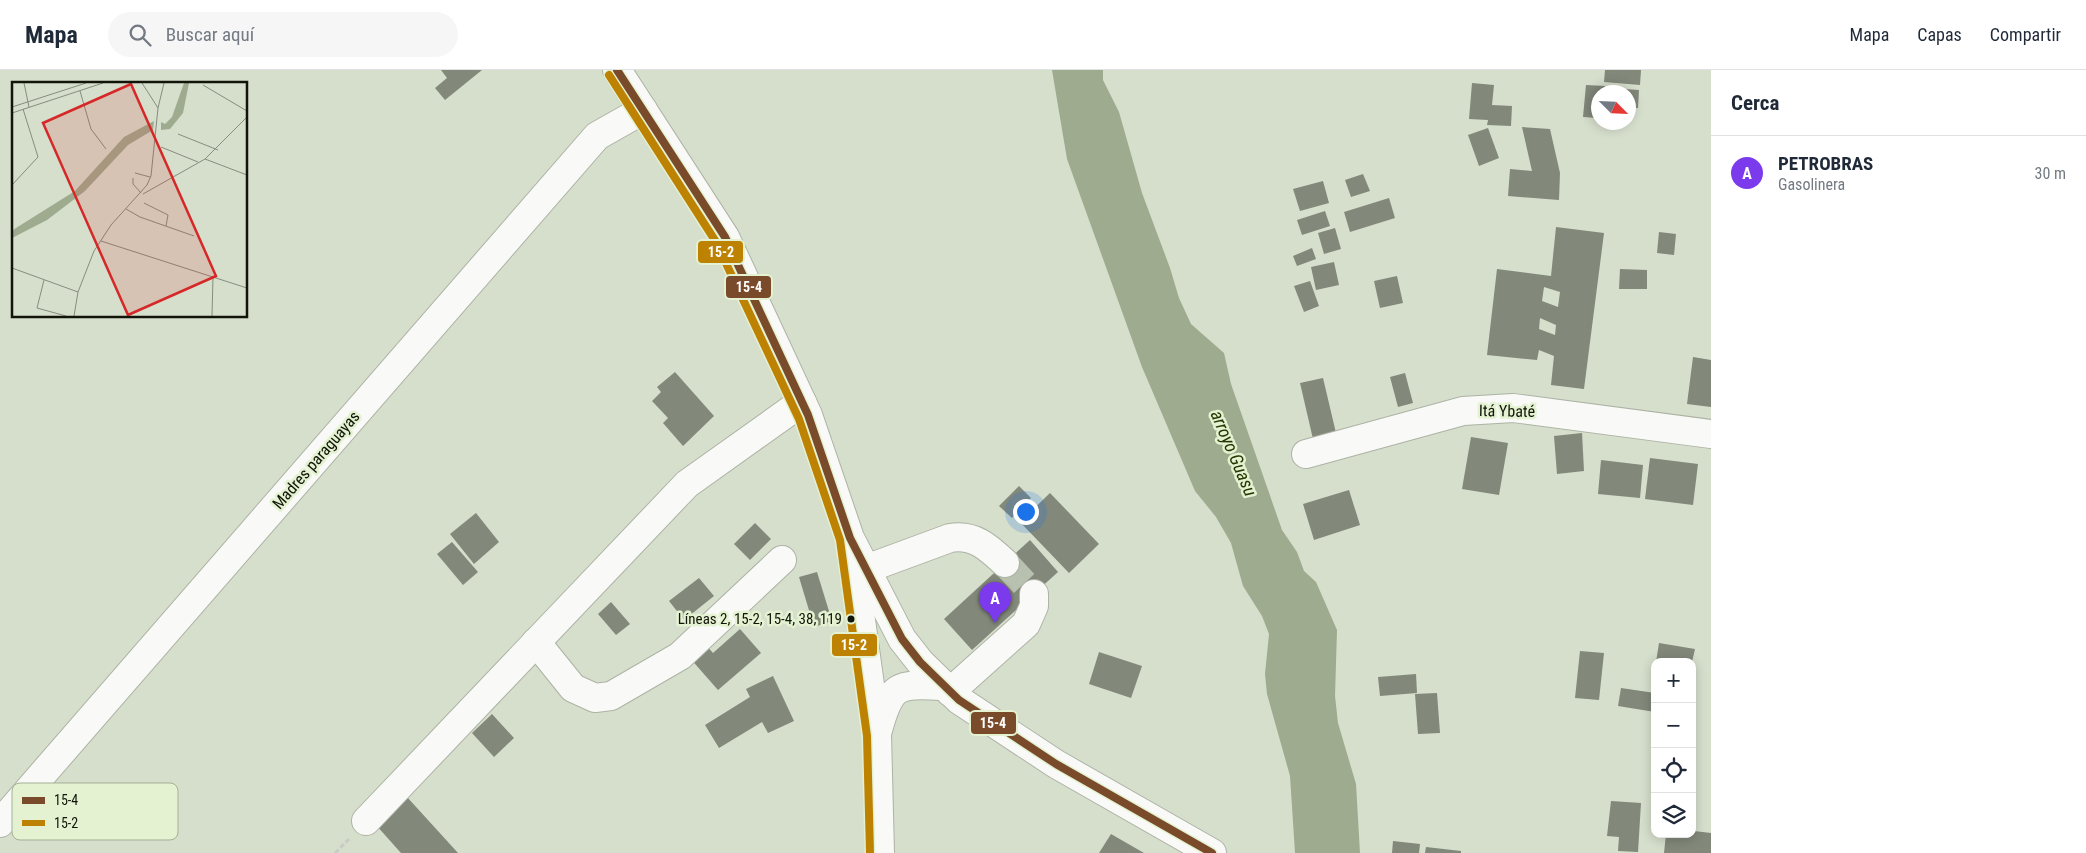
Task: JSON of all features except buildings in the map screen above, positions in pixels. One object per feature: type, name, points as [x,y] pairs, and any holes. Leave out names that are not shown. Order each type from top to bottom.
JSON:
[{"type":"main road","points":[[617,70],[725,238],[802,402],[850,538],[902,639],[947,689],[994,724],[1056,764],[1212,853]]},
{"type":"main road","name":"Madres paraguayas","points":[[35,783],[597,136],[643,110]]},
{"type":"main road","points":[[366,821],[687,484],[802,402]]},
{"type":"main road","name":"Itá Ybaté","points":[[1306,454],[1463,410],[1513,408],[1711,434]]},
{"type":"main road","points":[[866,569],[950,538],[961,536],[974,539],[988,547],[1005,564]]},
{"type":"main road","points":[[850,538],[877,735],[880,853]]},
{"type":"main road","points":[[536,642],[573,688],[595,698],[611,696],[680,656],[782,560]]},
{"type":"main road","points":[[877,735],[885,705],[897,689],[914,684],[947,689],[1026,624],[1034,606],[1034,594]]},
{"type":"main road","name":"Madres paraguayas","points":[[0,823],[12,809]]},
{"type":"water","name":"arroyo Guasu","points":[[1052,70],[1103,70],[1103,80],[1119,112],[1142,193],[1179,298],[1191,324],[1224,353],[1231,384],[1282,530],[1297,552],[1304,571],[1316,582],[1337,630],[1335,696],[1338,723],[1356,784],[1360,853],[1295,853],[1290,776],[1267,694],[1265,674],[1269,634],[1262,616],[1243,586],[1231,543],[1216,517],[1195,491],[1142,367],[1067,159]]},
{"type":"tunnel","points":[[1005,563],[1034,594]]},
{"type":"transit line","name":"15-4","points":[[617,70],[725,237],[808,415],[850,538],[902,639],[920,662],[959,700],[1056,764],[1212,853]]},
{"type":"transit line","name":"15-2","points":[[609,75],[716,242],[799,419],[840,540],[867,736],[870,853]]},
{"type":"place","name":"Líneas 2, 15-2, 15-4, 38, 119","points":[[851,619]]},
{"type":"place","name":"PETROBRAS","points":[[995,623]]}]
